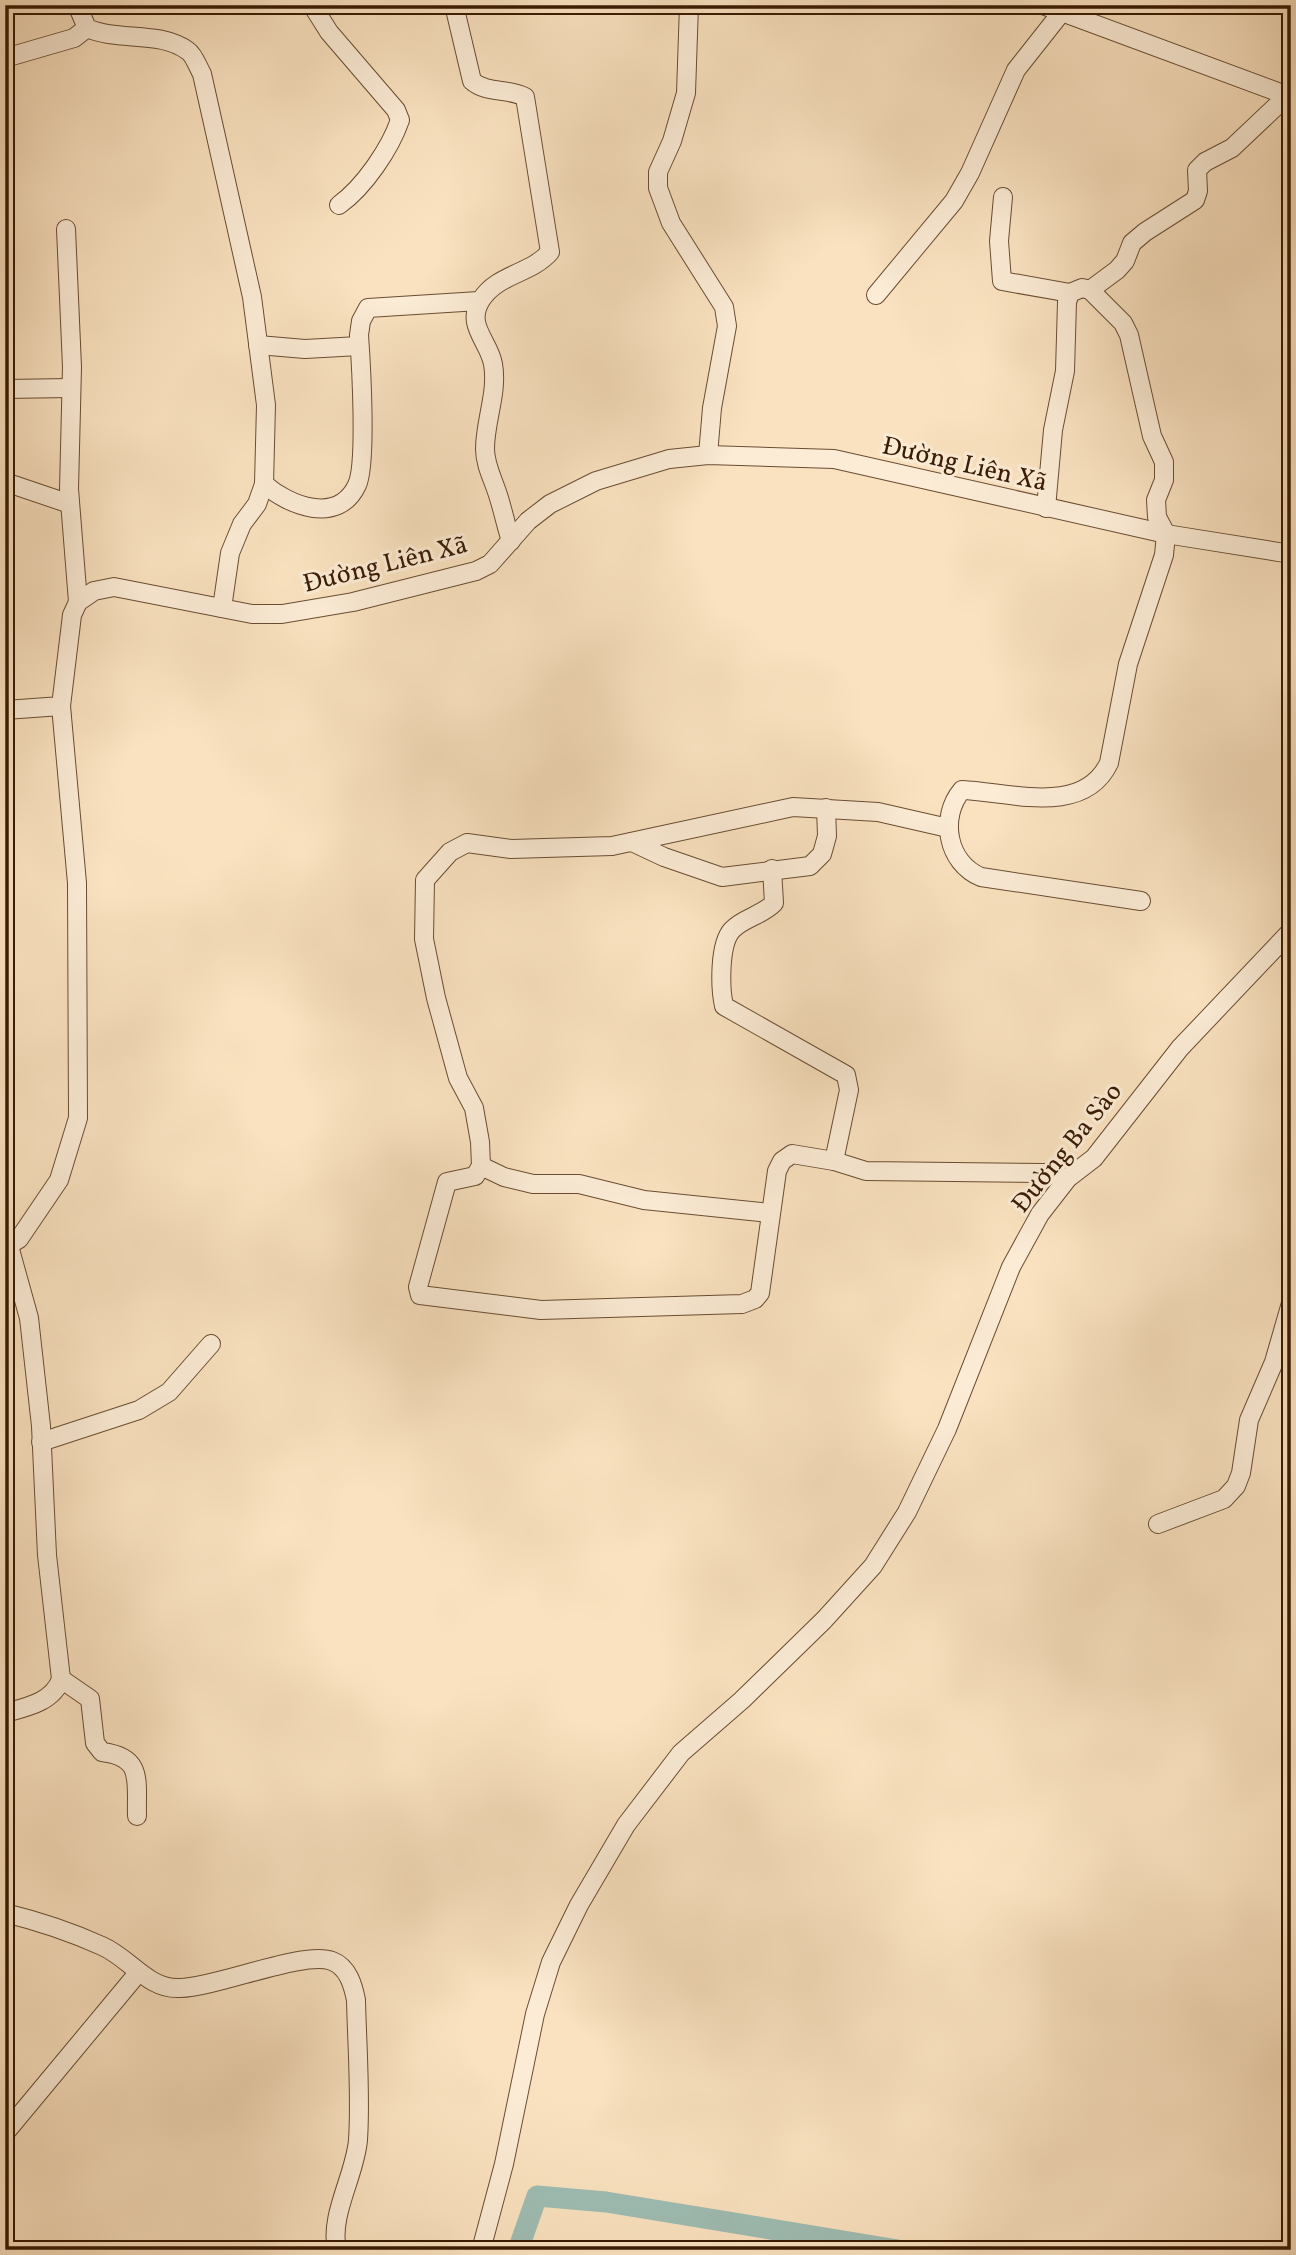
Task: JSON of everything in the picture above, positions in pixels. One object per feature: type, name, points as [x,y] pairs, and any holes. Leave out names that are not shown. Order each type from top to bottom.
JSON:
[{"type":"street","points":[[77,5],[87,28],[99,33],[163,40],[189,51],[202,74],[252,297],[266,404],[264,484],[257,504],[242,524],[230,553],[222,608]]},
{"type":"street","points":[[312,5],[329,32],[396,110],[400,120],[387,146],[363,180],[339,205]]},
{"type":"street","points":[[454,5],[472,81],[479,87],[516,92],[525,97],[550,252],[540,264],[491,287],[479,301],[475,319],[479,337],[491,351],[495,380],[485,448],[489,471],[511,541]]},
{"type":"street","points":[[689,5],[686,93],[676,128],[658,172],[659,188],[671,223],[724,307],[727,326],[712,408],[708,455]]},
{"type":"street","points":[[1043,5],[1289,96],[1232,148],[1205,162],[1197,170],[1198,191],[1195,201],[1132,243],[1125,261],[1117,270],[1090,290]]},
{"type":"street","points":[[876,295],[954,201],[970,173],[1016,70],[1061,13]]},
{"type":"street","points":[[5,58],[74,38],[87,28]]},
{"type":"street","points":[[1003,197],[999,241],[1002,281],[1070,293],[1082,288],[1090,290],[1123,323],[1133,346],[1152,436],[1164,462],[1164,480],[1156,500],[1157,517],[1166,534],[1164,555],[1128,664],[1109,763],[1102,777],[1075,795],[1047,797],[962,790],[955,799],[948,828],[957,860],[967,871],[981,877],[1141,901]]},
{"type":"street","points":[[5,1713],[44,1700],[59,1686],[61,1679],[47,1555],[41,1441],[29,1318],[7,1247],[27,1228],[59,1180],[72,1146],[78,1118],[77,883],[61,706],[72,615],[78,602],[70,504],[72,367],[66,229]]},
{"type":"street","points":[[1046,508],[1053,430],[1065,371],[1065,323],[1070,293]]},
{"type":"street","points":[[264,484],[278,496],[315,510],[347,498],[358,485],[361,439],[359,346],[361,321],[368,308],[479,301]]},
{"type":"street","points":[[258,345],[305,349],[359,346]]},
{"type":"street","points":[[5,390],[70,388]]},
{"type":"street","name":"Đường Liên Xã","points":[[78,602],[93,591],[114,587],[252,614],[282,614],[353,602],[476,571],[501,555],[528,521],[550,504],[596,481],[669,459],[708,455],[834,459],[1166,534],[1291,554]]},
{"type":"street","points":[[5,482],[70,504]]},
{"type":"street","points":[[5,710],[61,706]]},
{"type":"street","points":[[948,828],[878,812],[793,807],[612,846],[511,849],[467,843],[450,852],[425,880],[424,939],[458,1078],[474,1108],[481,1166],[475,1176],[447,1182],[420,1279],[420,1295],[541,1310],[742,1304],[755,1299],[760,1293],[777,1171],[782,1161],[792,1154],[834,1161],[866,1171],[1044,1173],[1068,1178]]},
{"type":"street","points":[[632,842],[664,857],[722,877],[810,866],[822,854],[827,836],[826,808]]},
{"type":"street","points":[[772,869],[774,903],[732,929],[725,942],[719,984],[724,1006],[846,1075],[849,1090],[834,1161]]},
{"type":"street","name":"Đường Ba Sào","points":[[480,2246],[504,2164],[536,2014],[551,1962],[579,1905],[626,1825],[681,1753],[742,1700],[824,1620],[873,1566],[907,1512],[947,1429],[1011,1267],[1040,1214],[1068,1178],[1094,1158],[1180,1048],[1291,931]]},
{"type":"street","points":[[481,1166],[504,1177],[533,1184],[579,1184],[644,1200],[770,1213]]},
{"type":"street","points":[[1158,1524],[1224,1499],[1236,1486],[1241,1472],[1249,1420],[1274,1362],[1291,1303]]},
{"type":"street","points":[[41,1441],[139,1410],[169,1392],[211,1344]]},
{"type":"street","points":[[61,1679],[90,1699],[95,1743],[102,1752],[122,1754],[130,1761],[136,1776],[137,1816]]},
{"type":"street","points":[[5,1913],[103,1946],[120,1955],[138,1973],[163,1987],[174,1989],[213,1983],[301,1959],[334,1961],[344,1970],[353,1982],[356,2000],[358,2141],[353,2173],[337,2221],[334,2238],[337,2250]]},
{"type":"street","points":[[5,2133],[138,1973]]},
{"type":"waterway","points":[[518,2250],[537,2196],[606,2202],[898,2250]]}]
